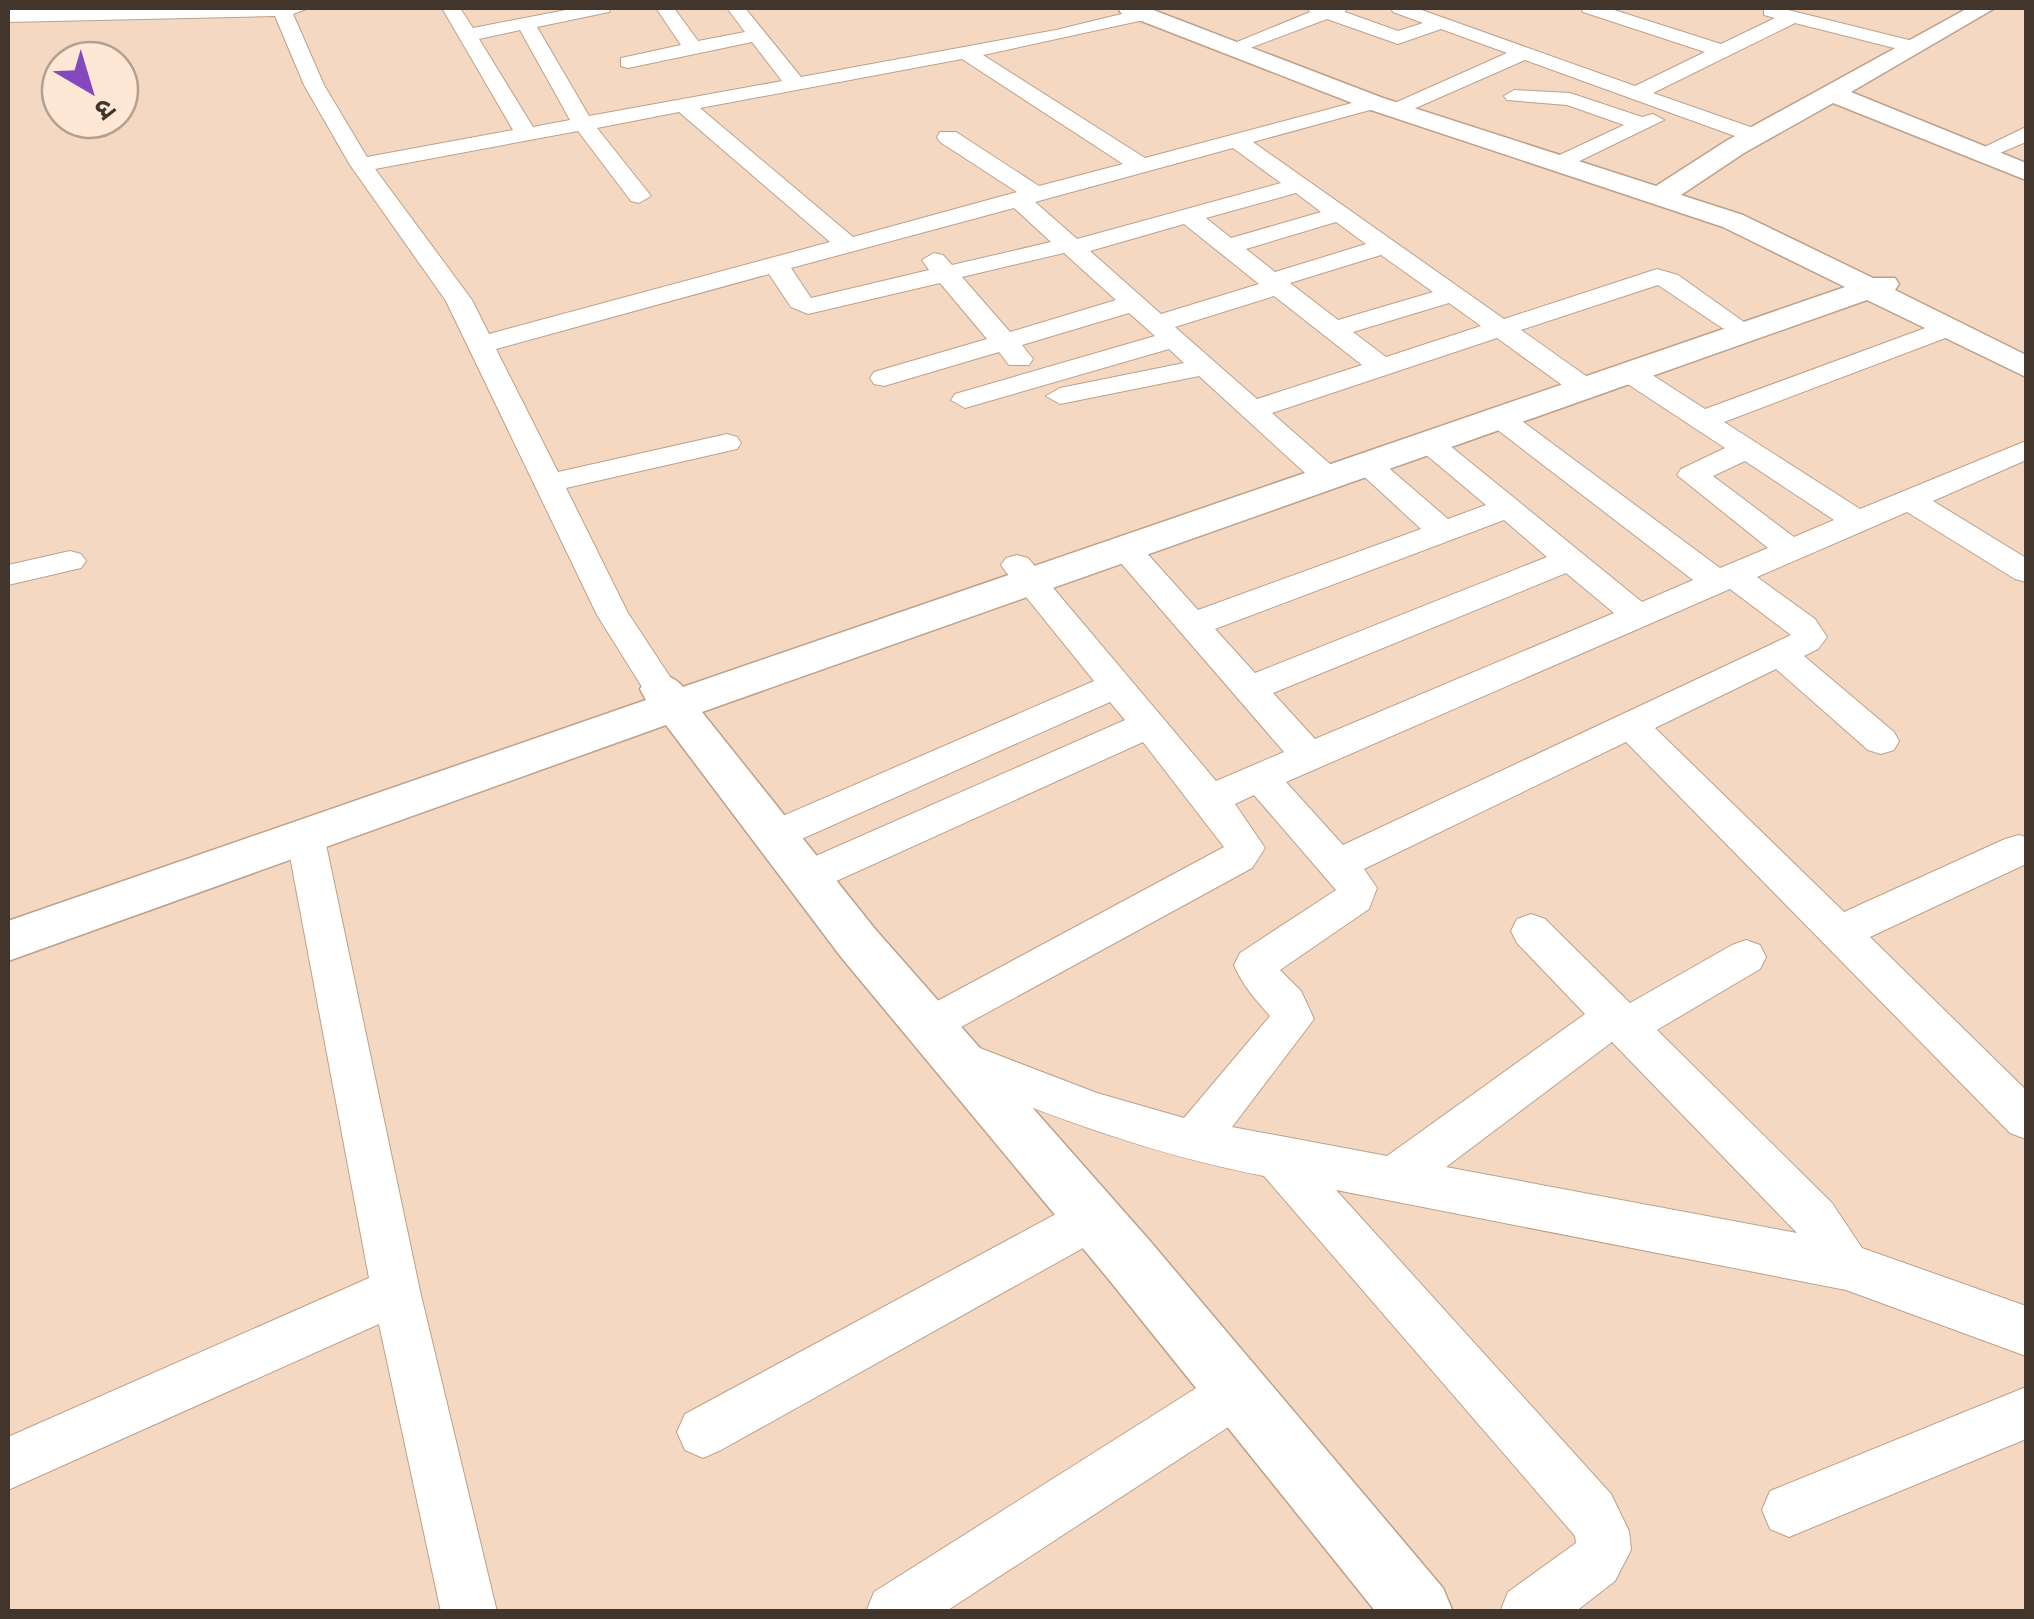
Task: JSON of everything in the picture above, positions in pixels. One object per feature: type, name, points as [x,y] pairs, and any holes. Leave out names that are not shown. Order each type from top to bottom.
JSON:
[{"type":"street","points":[[451,8],[525,132]]},
{"type":"street","points":[[468,35],[598,8],[634,71],[682,104],[850,246]]},
{"type":"street","points":[[666,8],[694,48]]},
{"type":"street","points":[[736,8],[794,82]]},
{"type":"street","points":[[1400,8],[1754,136]]},
{"type":"street","points":[[1590,8],[1723,51]]},
{"type":"street","points":[[1758,8],[1914,46]]},
{"type":"street","points":[[1660,196],[1754,136],[1984,8]]},
{"type":"street","points":[[8,16],[288,9],[314,85],[361,165],[459,300],[613,615],[668,697],[807,877],[1419,1612]]},
{"type":"street","points":[[1230,48],[1327,9],[1398,38],[1478,14]]},
{"type":"street","points":[[682,104],[966,53],[1137,11],[1384,107],[1732,221],[2026,352]]},
{"type":"street","points":[[1636,93],[1794,16]]},
{"type":"street","points":[[1593,31],[1618,17]]},
{"type":"street","points":[[525,23],[582,122],[639,196]]},
{"type":"street","points":[[361,165],[582,122],[634,71],[694,48],[756,35]]},
{"type":"street","points":[[966,53],[1143,167]]},
{"type":"street","points":[[479,345],[1238,141],[1384,107],[1525,53]]},
{"type":"street","points":[[1654,53],[1691,67]]},
{"type":"street","points":[[1831,93],[2026,172]]},
{"type":"street","points":[[1514,96],[1570,99],[1643,125]]},
{"type":"street","points":[[1559,164],[1678,108]]},
{"type":"street","points":[[1981,154],[2026,134]]},
{"type":"street","points":[[948,138],[1028,198],[1070,247],[1320,470]]},
{"type":"street","points":[[1238,141],[1578,383]]},
{"type":"street","points":[[776,265],[800,302],[808,306],[1070,247],[1300,186]]},
{"type":"street","points":[[1227,246],[1340,214]]},
{"type":"street","points":[[1188,216],[1381,367]]},
{"type":"street","points":[[908,230],[1037,380]]},
{"type":"street","points":[[965,400],[1037,380],[1166,332],[1274,284],[1385,246]]},
{"type":"street","points":[[1253,410],[1657,276],[1731,322]]},
{"type":"street","points":[[8,918],[668,697],[1578,383],[1630,374],[1859,279]]},
{"type":"street","points":[[1023,572],[1124,547],[1320,470],[1366,464],[1500,418],[1731,322],[1859,279],[2026,367]]},
{"type":"street","points":[[1334,330],[1452,294]]},
{"type":"street","points":[[884,378],[1134,303]]},
{"type":"street","points":[[1702,420],[1947,328]]},
{"type":"street","points":[[1060,396],[1205,367]]},
{"type":"street","points":[[1630,374],[1858,522]]},
{"type":"street","points":[[1337,864],[1806,641],[1808,632],[1725,579],[1500,418]]},
{"type":"street","points":[[547,483],[727,442]]},
{"type":"street","points":[[1428,442],[1638,616]]},
{"type":"street","points":[[1746,449],[1692,475],[1791,550]]},
{"type":"street","points":[[1210,799],[2026,450]]},
{"type":"street","points":[[1995,463],[2026,481]]},
{"type":"street","points":[[1366,464],[1444,532]]},
{"type":"street","points":[[1909,500],[2021,562]]},
{"type":"street","points":[[1192,624],[1508,508]]},
{"type":"street","points":[[1124,547],[1308,756]]},
{"type":"street","points":[[1249,690],[1570,559]]},
{"type":"street","points":[[8,575],[70,561]]},
{"type":"street","points":[[943,1042],[1244,852],[1244,843],[1210,799],[1023,572]]},
{"type":"street","points":[[1779,653],[1881,741]]},
{"type":"street","points":[[775,835],[1118,685]]},
{"type":"street","points":[[8,940],[306,835],[668,697]]},
{"type":"street","points":[[807,877],[1149,724]]},
{"type":"street","points":[[1629,724],[2025,1116]]},
{"type":"street","points":[[1193,1141],[1293,1019],[1287,1004],[1260,978],[1255,965],[1355,898],[1357,888],[1260,777]]},
{"type":"street","points":[[306,835],[396,1291],[470,1612]]},
{"type":"street","points":[[1839,933],[2019,850]]},
{"type":"street","points":[[1531,930],[1815,1219],[1846,1266]]},
{"type":"street","points":[[1392,1180],[1621,1021],[1746,957]]},
{"type":"street","points":[[943,1042],[1094,1114],[1193,1141],[1846,1266],[2026,1331]]},
{"type":"street","points":[[1276,1158],[1592,1513],[1602,1532],[1604,1550],[1596,1562],[1528,1612]]},
{"type":"street","points":[[703,1432],[1094,1218]]},
{"type":"street","points":[[8,1464],[396,1291]]},
{"type":"street","points":[[894,1612],[1238,1391]]},
{"type":"street","points":[[1789,1510],[2026,1414]]}]
